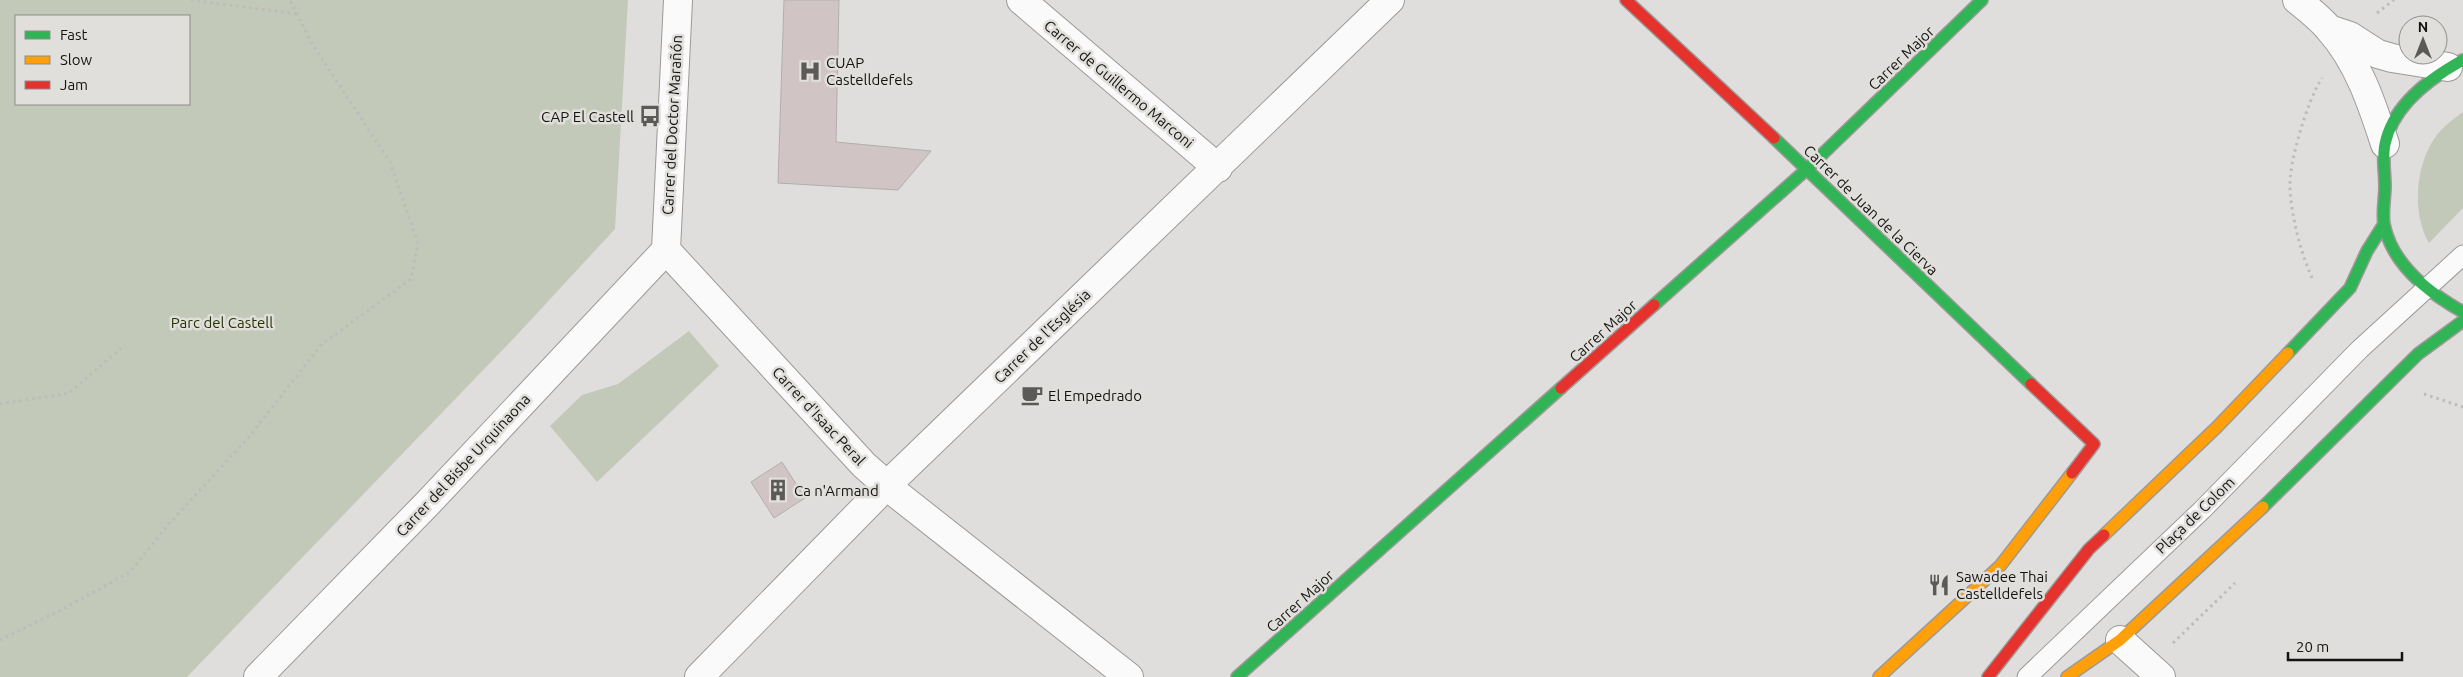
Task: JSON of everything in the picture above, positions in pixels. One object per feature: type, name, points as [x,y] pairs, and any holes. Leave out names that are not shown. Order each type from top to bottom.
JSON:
[{"type":"street","name":"Carrer del Doctor Marañón","points":[[666,250],[678,0]]},
{"type":"street","name":"Carrer de Guillermo Marconi","points":[[1021,0],[1218,168]]},
{"type":"street","name":"Carrer de l'Església","points":[[699,677],[887,485],[1218,168],[1390,0]]},
{"type":"street","name":"Carrer de Juan de la Cierva","points":[[1626,0],[2094,444],[2000,566],[1879,677]]},
{"type":"street","name":"Carrer Major","points":[[1237,677],[1807,170],[1982,0]]},
{"type":"street","points":[[2297,0],[2340,37],[2378,54],[2392,58],[2456,64]]},
{"type":"street","points":[[2340,37],[2370,96],[2385,144],[2384,224],[2394,249],[2409,271],[2427,290],[2463,312]]},
{"type":"street","points":[[2385,144],[2392,128],[2410,100],[2434,76],[2456,64]]},
{"type":"street","points":[[1988,677],[2089,549],[2217,427],[2350,288],[2367,251],[2384,224]]},
{"type":"street","name":"Carrer d'Isaac Peral","points":[[666,250],[864,465],[1129,677]]},
{"type":"street","name":"Carrer del Bisbe Urquinaona","points":[[264,675],[666,250]]},
{"type":"street","points":[[2068,677],[2120,640],[2290,482],[2418,354],[2463,321]]},
{"type":"street","points":[[2120,640],[2156,673]]},
{"type":"lane","name":"Plaça de Colom","points":[[2027,677],[2202,510],[2360,349],[2427,290],[2463,255]]},
{"type":"path","points":[[191,0],[297,14]]},
{"type":"path","points":[[0,640],[61,610],[130,572],[166,526],[249,437],[321,345],[410,278],[418,243],[390,162],[311,42],[290,0]]},
{"type":"path","points":[[2327,311],[2300,251],[2290,187],[2300,130],[2316,86],[2340,37],[2394,0]]},
{"type":"path","points":[[0,404],[70,393],[125,345]]},
{"type":"path","points":[[2392,380],[2428,396],[2463,407]]},
{"type":"green space","name":"Parc del Castell","points":[[0,0],[628,0],[615,229],[516,336],[187,677],[0,677]]},
{"type":"green space","points":[[2463,112],[2463,208],[2429,243],[2419,215],[2418,200],[2421,168],[2433,140],[2444,127]]},
{"type":"green space","points":[[689,331],[719,366],[597,482],[550,426],[582,395],[618,384]]},
{"type":"building","name":"CUAP Castelldefels","points":[[784,0],[839,0],[836,142],[931,151],[898,190],[778,183]]},
{"type":"building","name":"Ca n'Armand","points":[[782,462],[805,498],[774,518],[751,482]]},
{"type":"traffic: fast","points":[[1654,305],[1807,169],[1982,0]]},
{"type":"traffic: fast","points":[[2463,60],[2438,75],[2415,94],[2404,105],[2389,130],[2384,149],[2385,186],[2383,215],[2388,239],[2404,265],[2425,287],[2463,312]]},
{"type":"traffic: fast","points":[[1774,138],[2031,384]]},
{"type":"traffic: fast","points":[[2288,353],[2350,288],[2367,251],[2384,224]]},
{"type":"traffic: fast","points":[[2263,507],[2418,354],[2463,321]]},
{"type":"traffic: fast","points":[[1237,677],[1561,388]]},
{"type":"traffic: slow","points":[[2104,535],[2217,427],[2288,353]]},
{"type":"traffic: slow","points":[[1879,677],[2000,566],[2072,473]]},
{"type":"traffic: slow","points":[[2067,677],[2120,640],[2263,507]]},
{"type":"traffic: jam","points":[[1626,0],[1774,138]]},
{"type":"traffic: jam","points":[[1561,388],[1654,305]]},
{"type":"traffic: jam","points":[[2031,384],[2094,444],[2072,473]]},
{"type":"traffic: jam","points":[[1988,677],[2089,549],[2104,535]]},
{"type":"place","name":"CUAP Castelldefels","points":[[810,71]]},
{"type":"place","name":"CAP El Castell","points":[[650,116]]},
{"type":"place","name":"El Empedrado","points":[[1032,395]]},
{"type":"place","name":"Ca n'Armand","points":[[778,490]]},
{"type":"place","name":"Sawadee Thai Castelldefels","points":[[1939,585]]}]
